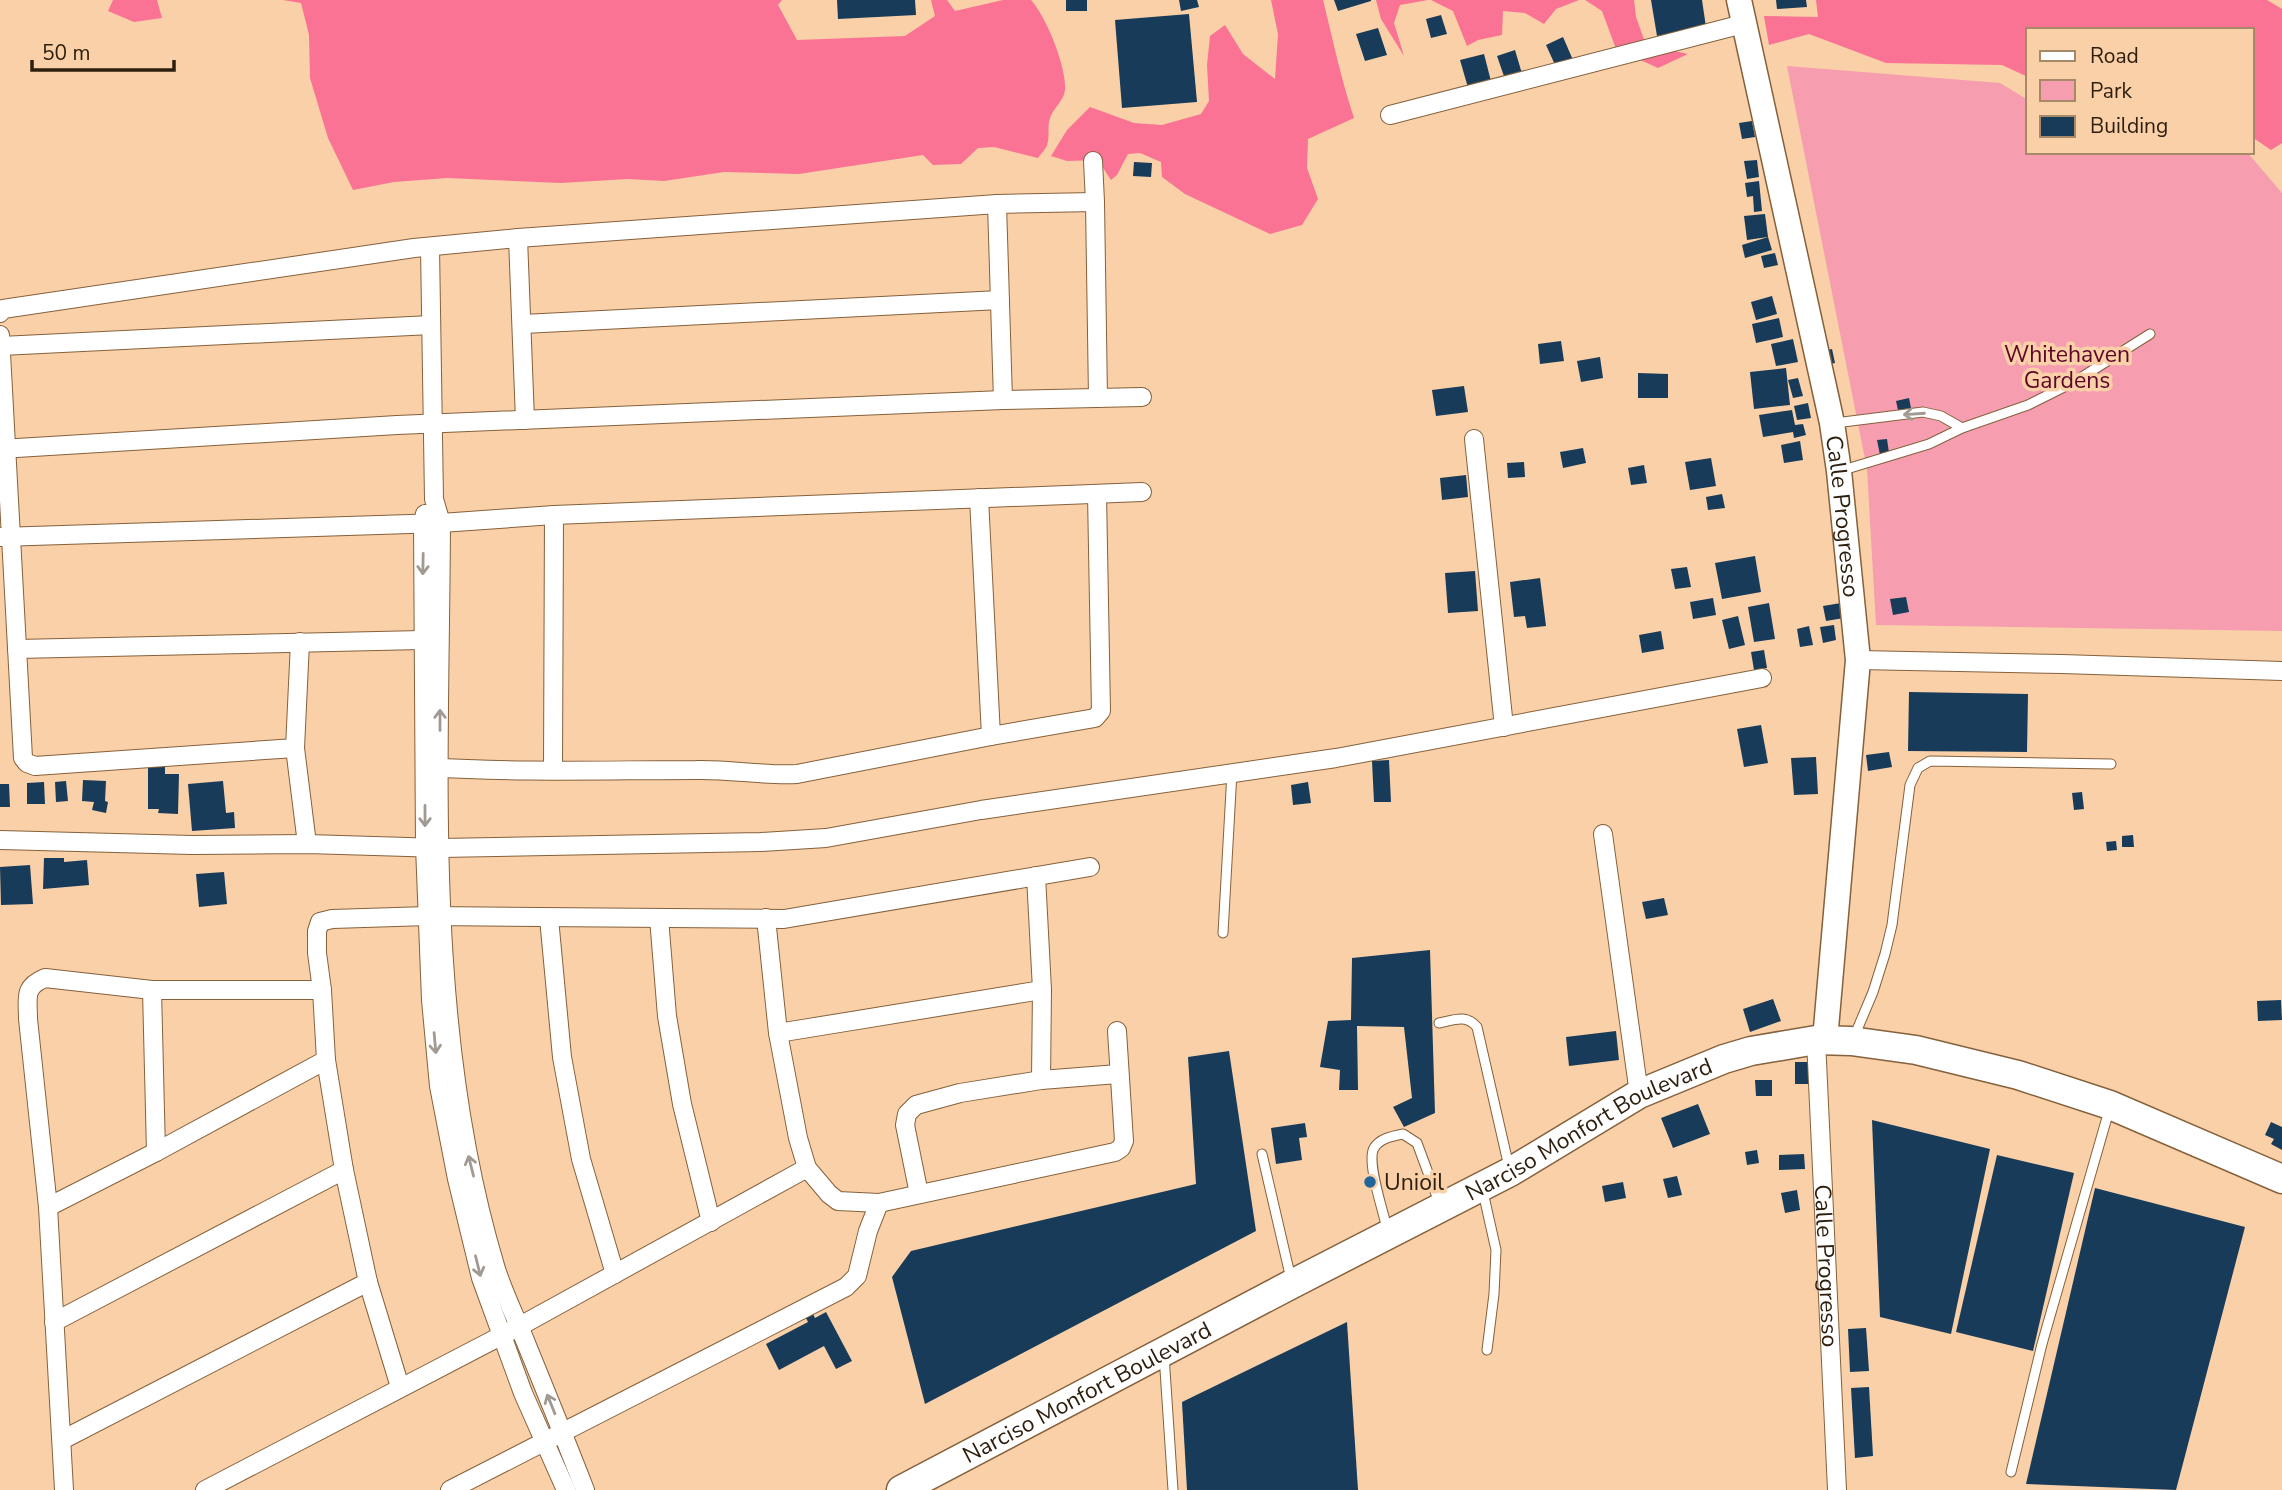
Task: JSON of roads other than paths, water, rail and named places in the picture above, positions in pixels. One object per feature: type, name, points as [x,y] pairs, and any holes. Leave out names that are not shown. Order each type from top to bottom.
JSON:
[{"type":"main road","name":"Calle Progresso","points":[[1741,12],[1832,423],[1858,660],[1831,1041]]},
{"type":"main road","name":"Narciso Monfort Boulevard","points":[[901,1490],[1510,1172],[1639,1094],[1724,1059],[1751,1051],[1831,1041],[1916,1050],[2018,1075],[2110,1105],[2282,1179]]},
{"type":"street","points":[[1390,115],[1741,12]]},
{"type":"street","points":[[1093,161],[1098,398]]},
{"type":"street","points":[[0,313],[16,307],[430,247],[518,237],[997,204],[1095,202]]},
{"type":"street","points":[[997,204],[1003,400]]},
{"type":"street","points":[[518,237],[526,420]]},
{"type":"street","points":[[430,247],[434,499],[422,640],[433,767]]},
{"type":"street","points":[[523,324],[1000,300]]},
{"type":"street","points":[[1,345],[431,325]]},
{"type":"street","points":[[0,335],[6,538],[17,649],[23,758],[35,766],[295,748]]},
{"type":"street","points":[[3,450],[432,424],[1003,400],[1142,397]]},
{"type":"street","points":[[1474,439],[1504,727]]},
{"type":"street","points":[[6,538],[432,523],[555,515],[1142,492]]},
{"type":"street","points":[[433,767],[553,770],[714,769],[758,775],[797,774],[1095,718],[1101,711],[1097,494]]},
{"type":"street","points":[[979,498],[991,736]]},
{"type":"street","points":[[553,770],[555,515]]},
{"type":"street","points":[[432,523],[435,917],[431,1000],[439,1086],[457,1179],[481,1278],[523,1393],[566,1490]]},
{"type":"street","points":[[17,649],[422,640]]},
{"type":"street","points":[[299,642],[295,748],[307,844]]},
{"type":"street","points":[[1858,660],[2282,671]]},
{"type":"street","points":[[0,840],[433,847],[761,842],[826,838],[981,810],[1336,758],[1762,678]]},
{"type":"street","points":[[1603,834],[1639,1094]]},
{"type":"street","points":[[400,1387],[368,1282],[344,1170],[326,1059],[317,953],[317,931],[320,922],[332,919],[435,917],[784,919],[1090,867]]},
{"type":"street","points":[[1036,876],[1042,990],[1041,1080]]},
{"type":"street","points":[[435,917],[464,1136],[497,1270],[585,1490]]},
{"type":"street","points":[[549,918],[562,1057],[581,1159],[615,1274]]},
{"type":"street","points":[[659,918],[667,1016],[682,1104],[710,1222]]},
{"type":"street","points":[[766,918],[778,1033],[798,1138],[807,1168],[838,1201],[879,1203],[1115,1152],[1121,1148],[1124,1141],[1116,1031]]},
{"type":"street","points":[[64,1490],[48,1207],[27,991],[34,982],[45,978],[152,990],[322,989]]},
{"type":"street","points":[[152,990],[156,1152]]},
{"type":"street","points":[[778,1033],[1042,990]]},
{"type":"street","name":"Calle Progresso","points":[[1831,1041],[1836,1490]]},
{"type":"street","points":[[48,1207],[156,1152],[326,1059]]},
{"type":"street","points":[[919,1194],[905,1125],[907,1114],[916,1105],[960,1093],[1041,1080],[1118,1074]]},
{"type":"street","points":[[205,1490],[520,1326],[807,1168]]},
{"type":"street","points":[[54,1322],[344,1170]]},
{"type":"street","points":[[450,1490],[846,1287],[857,1276],[879,1203]]},
{"type":"street","points":[[62,1440],[368,1282]]},
{"type":"lane","points":[[1839,471],[1929,444],[1962,428],[2028,405],[2074,382],[2150,334]]},
{"type":"lane","points":[[1832,423],[1923,412],[1941,416],[1962,428]]},
{"type":"lane","points":[[1831,1041],[1873,992],[1892,925],[1910,785],[1918,768],[1930,761],[2111,764]]},
{"type":"lane","points":[[1223,933],[1232,772]]},
{"type":"lane","points":[[1439,1023],[1465,1018],[1477,1027],[1510,1172]]},
{"type":"lane","points":[[2011,1472],[2045,1331],[2110,1105]]},
{"type":"lane","points":[[1389,1235],[1372,1162],[1374,1149],[1385,1138],[1403,1133],[1417,1143],[1441,1208]]},
{"type":"lane","points":[[1262,1154],[1292,1284]]},
{"type":"lane","points":[[1482,1187],[1496,1250],[1487,1350]]},
{"type":"lane","points":[[1163,1353],[1173,1490]]},
{"type":"place","name":"Unioil","points":[[1370,1182]]},
{"type":"park label","name":"Whitehaven Gardens","points":[[2067,367]]}]
